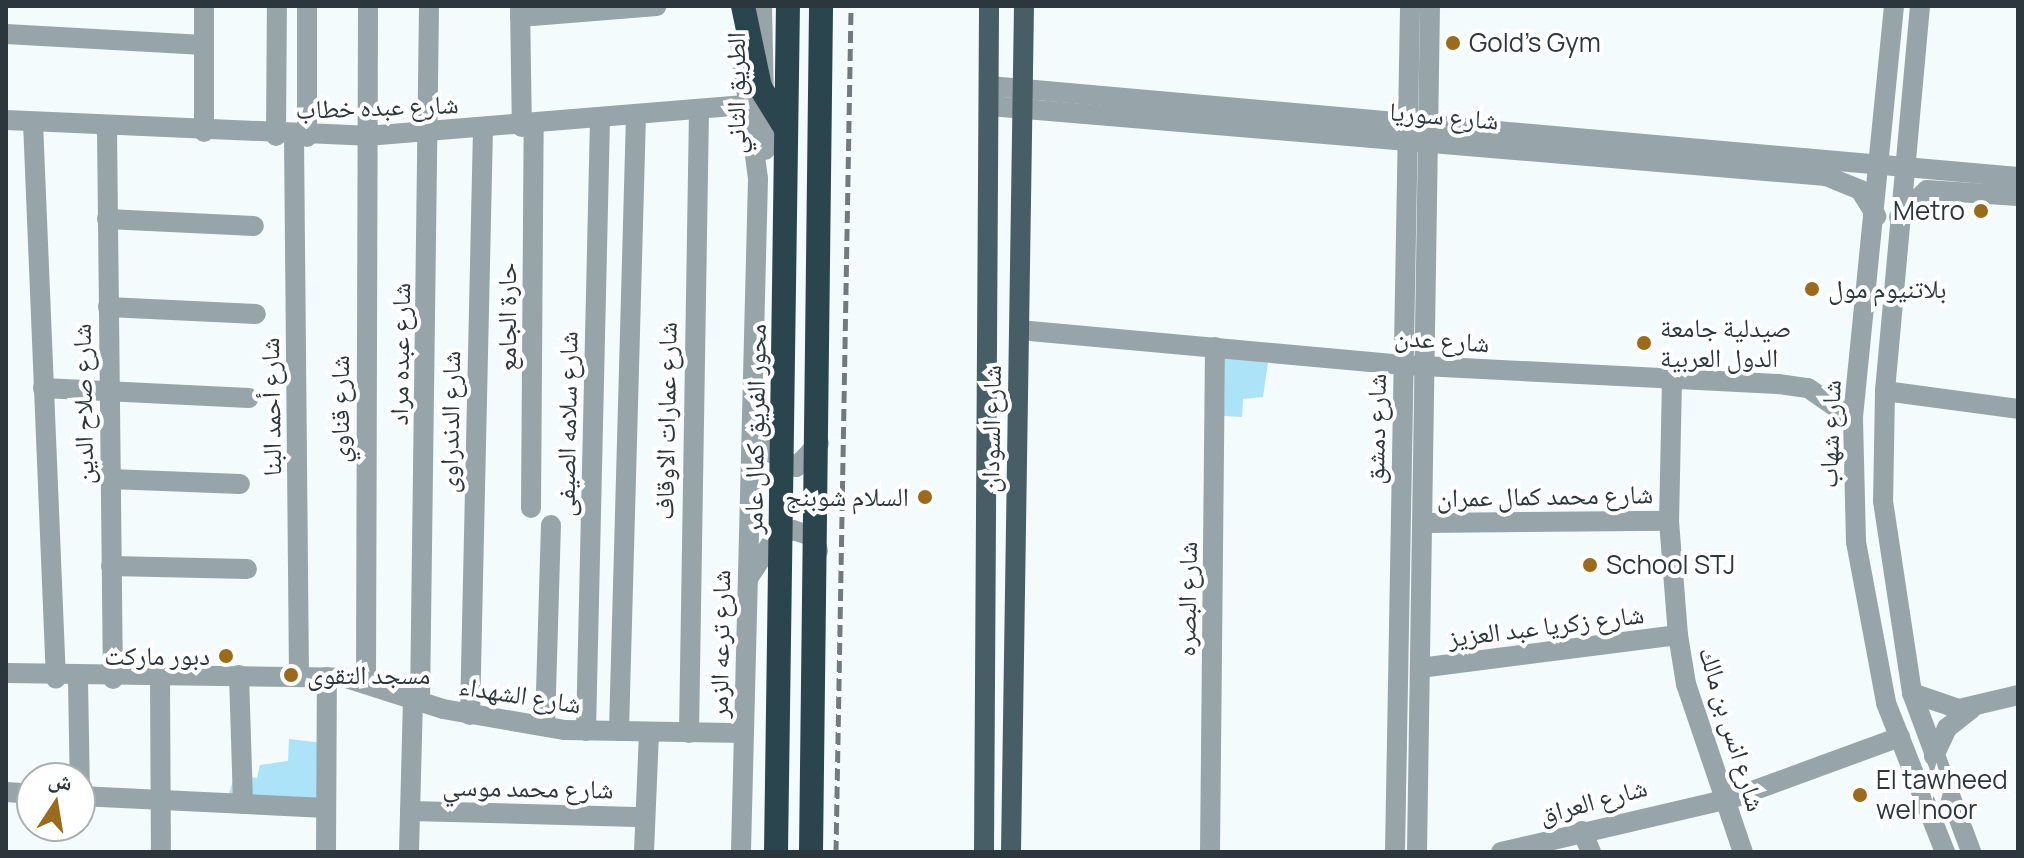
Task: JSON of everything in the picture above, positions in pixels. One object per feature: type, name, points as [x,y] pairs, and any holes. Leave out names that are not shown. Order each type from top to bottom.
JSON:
[{"type":"highway","points":[[743,6],[760,87],[786,129]]},
{"type":"highway","name":"محور الفريق كمال عامر","points":[[776,852],[788,6]]},
{"type":"highway","points":[[811,852],[821,6]]},
{"type":"main road","name":"شارع السودان","points":[[984,852],[989,6]]},
{"type":"main road","name":"شارع السودان","points":[[1011,852],[1024,6]]},
{"type":"street","points":[[204,6],[204,132]]},
{"type":"street","points":[[277,6],[292,136]]},
{"type":"street","points":[[292,136],[307,6]]},
{"type":"street","name":"شارع قناوي","points":[[366,682],[368,6]]},
{"type":"street","name":"شارع عبده مراد","points":[[409,852],[416,702],[429,6]]},
{"type":"street","points":[[520,11],[657,6]]},
{"type":"street","name":"شارع ترعه الزمر","points":[[736,6],[758,179],[741,852]]},
{"type":"street","name":"الطريق الثاني","points":[[758,179],[765,150],[762,6]]},
{"type":"street","name":"شارع دمشق","points":[[1410,6],[1418,129],[1424,365],[1417,852]]},
{"type":"street","name":"شارع دمشق","points":[[1395,852],[1403,365],[1418,129],[1430,6]]},
{"type":"street","name":"شارع شهاب","points":[[1894,6],[1876,216],[1853,419],[1856,542],[1898,732],[1945,852]]},
{"type":"street","name":"شارع شهاب","points":[[1920,6],[1885,391],[1888,555],[1912,693],[1971,852]]},
{"type":"street","name":"حارة الجامع","points":[[520,11],[528,126],[531,508]]},
{"type":"street","points":[[6,34],[204,45]]},
{"type":"street","name":"شارع سوريا","points":[[990,96],[1904,167]]},
{"type":"street","name":"شارع عبده خطاب","points":[[6,120],[107,128],[367,136],[483,130],[748,105]]},
{"type":"street","name":"شارع عمارات الاوقاف","points":[[689,733],[699,109]]},
{"type":"street","points":[[619,731],[636,115]]},
{"type":"street","points":[[1884,118],[1894,125],[1909,118]]},
{"type":"street","name":"شارع سلامه الصيفى","points":[[586,731],[600,119]]},
{"type":"street","points":[[33,122],[56,679]]},
{"type":"street","name":"شارع صلاح الدين","points":[[107,128],[113,679]]},
{"type":"street","name":"شارع سوريا","points":[[1418,129],[1826,176],[1860,190],[1876,216]]},
{"type":"street","name":"شارع الدندراوى","points":[[470,715],[483,130]]},
{"type":"street","name":"شارع أحمد البنا","points":[[292,136],[299,676]]},
{"type":"street","points":[[1904,167],[2018,177]]},
{"type":"street","points":[[1899,217],[1927,190],[2018,196]]},
{"type":"street","points":[[107,219],[254,226]]},
{"type":"street","points":[[108,307],[256,314]]},
{"type":"street","name":"شارع عدن","points":[[1019,330],[1403,365],[1808,388],[1853,419]]},
{"type":"street","name":"شارع البصره","points":[[1210,852],[1215,347]]},
{"type":"street","name":"شارع انس بن مالك","points":[[1672,380],[1669,521],[1678,635],[1722,794],[1743,852]]},
{"type":"street","points":[[43,388],[249,398]]},
{"type":"street","points":[[1885,391],[2018,409]]},
{"type":"street","points":[[752,426],[765,449],[796,467],[827,430]]},
{"type":"street","points":[[110,479],[240,484]]},
{"type":"street","name":"شارع محمد كمال عمران","points":[[1422,523],[1669,521]]},
{"type":"street","points":[[545,726],[551,525]]},
{"type":"street","points":[[748,578],[767,544],[793,530],[812,536],[826,569]]},
{"type":"street","points":[[111,566],[247,569]]},
{"type":"street","name":"شارع زكريا عبد العزيز","points":[[1420,668],[1678,635]]},
{"type":"street","name":"شارع الشهداء","points":[[6,673],[78,680],[239,675],[327,677],[366,682],[416,702],[470,715],[545,726],[586,731],[744,733]]},
{"type":"street","points":[[239,675],[243,804]]},
{"type":"street","points":[[160,677],[161,852]]},
{"type":"street","points":[[326,852],[327,677]]},
{"type":"street","points":[[78,680],[79,762]]},
{"type":"street","points":[[1912,693],[1971,709]]},
{"type":"street","points":[[1934,756],[1947,728],[1971,709],[2018,695]]},
{"type":"street","points":[[644,852],[649,732]]},
{"type":"street","name":"شارع العراق","points":[[1501,852],[1722,794],[1898,732]]},
{"type":"street","points":[[96,797],[326,808]]},
{"type":"street","name":"شارع محمد موسي","points":[[410,811],[645,817]]},
{"type":"street","points":[[1582,831],[1591,852]]},
{"type":"shaded area","points":[[1225,353],[1269,356],[1263,397],[1243,399],[1242,417],[1224,416]]},
{"type":"shaded area","points":[[289,739],[323,743],[321,799],[226,802],[235,775],[257,778],[260,765],[288,761]]},
{"type":"railway","points":[[836,852],[851,6]]},
{"type":"place","name":"Gold's Gym","points":[[1453,43]]},
{"type":"place","name":"Metro","points":[[1981,211]]},
{"type":"place","name":"بلاتنيوم مول","points":[[1812,289]]},
{"type":"place","name":"صيدلية جامعة الدول العربية","points":[[1644,343]]},
{"type":"place","name":"السلام شوبنج","points":[[925,497]]},
{"type":"place","name":"School STJ","points":[[1590,565]]},
{"type":"place","name":"دبور ماركت","points":[[226,656]]},
{"type":"place","name":"مسجد التقوى","points":[[291,675]]},
{"type":"place","name":"El tawheed wel noor","points":[[1860,795]]}]
